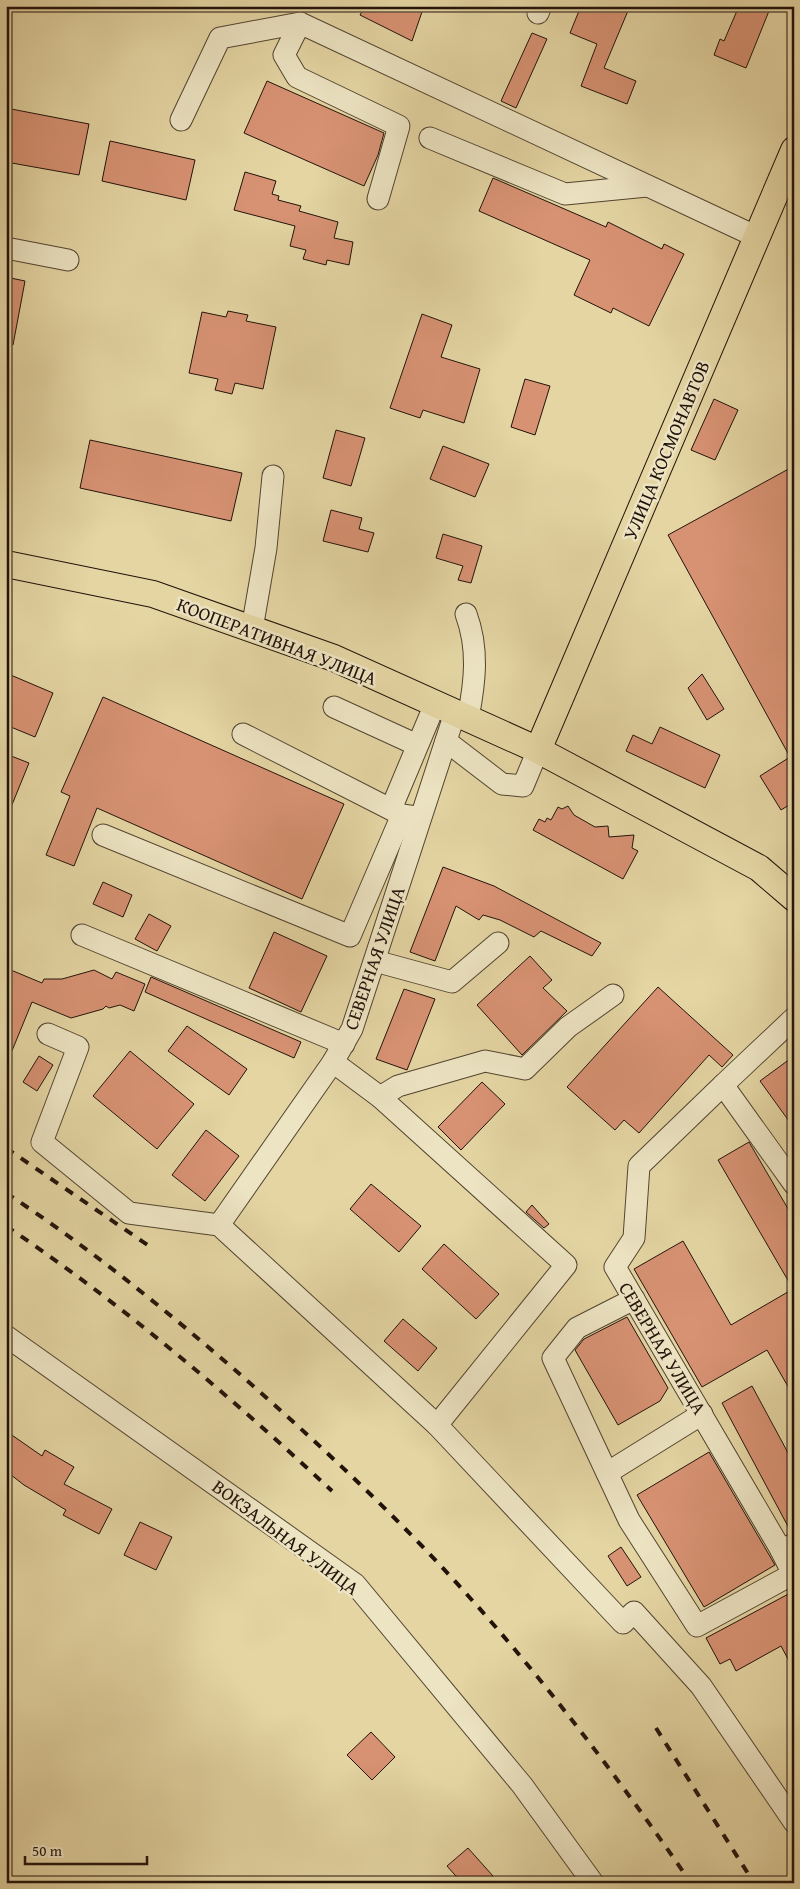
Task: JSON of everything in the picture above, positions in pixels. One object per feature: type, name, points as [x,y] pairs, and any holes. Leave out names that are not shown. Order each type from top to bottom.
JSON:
[{"type":"main road","name":"УЛИЦА КОСМОНАВТОВ","points":[[538,750],[794,150]]},
{"type":"main road","name":"КООПЕРАТИВНАЯ УЛИЦА","points":[[6,564],[153,594],[334,658],[538,750]]},
{"type":"main road","points":[[538,750],[759,868],[794,898]]},
{"type":"street","points":[[300,22],[284,55],[297,78],[399,126],[378,199]]},
{"type":"street","points":[[181,120],[220,38],[300,22],[756,237]]},
{"type":"street","points":[[430,138],[566,194],[648,186]]},
{"type":"street","points":[[6,248],[68,260]]},
{"type":"street","points":[[252,629],[266,548],[274,476]]},
{"type":"street","points":[[103,835],[350,936],[405,814],[418,745],[453,712],[475,681],[473,632],[466,614]]},
{"type":"street","points":[[334,707],[418,745]]},
{"type":"street","name":"СЕВЕРНАЯ УЛИЦА","points":[[219,1226],[333,1062],[352,1029],[375,961],[405,814],[446,741],[453,712]]},
{"type":"street","points":[[243,734],[405,814]]},
{"type":"street","points":[[446,741],[502,784],[523,786],[538,750]]},
{"type":"street","points":[[82,935],[344,1044]]},
{"type":"street","points":[[375,961],[452,982],[498,943]]},
{"type":"street","points":[[380,1097],[398,1086],[485,1061],[526,1069],[568,1027],[613,995]]},
{"type":"street","name":"СЕВЕРНАЯ УЛИЦА","points":[[608,1473],[630,1520],[698,1626],[793,1574],[788,1547],[734,1468],[615,1267],[634,1238],[639,1166],[794,1018]]},
{"type":"street","points":[[48,1034],[78,1047],[42,1142],[129,1213],[219,1226],[437,1425],[623,1623],[634,1612],[701,1686],[794,1822]]},
{"type":"street","points":[[333,1062],[380,1097],[566,1266],[437,1425]]},
{"type":"street","points":[[723,1085],[794,1184]]},
{"type":"street","points":[[634,1299],[577,1328],[553,1358],[608,1473],[702,1414]]},
{"type":"street","name":"ВОКЗАЛЬНАЯ УЛИЦА","points":[[6,1336],[355,1584],[522,1785],[593,1883]]},
{"type":"building","points":[[365,6],[424,6],[412,41],[360,15]]},
{"type":"building","points":[[581,6],[630,6],[604,68],[636,81],[627,104],[581,86],[597,44],[570,33]]},
{"type":"building","points":[[739,6],[771,6],[746,68],[714,55],[720,39],[724,41]]},
{"type":"building","points":[[532,33],[547,39],[516,108],[501,101]]},
{"type":"building","points":[[267,81],[384,133],[378,155],[364,186],[244,133]]},
{"type":"building","points":[[6,108],[89,124],[79,175],[6,162]]},
{"type":"building","points":[[110,141],[195,160],[186,200],[102,181]]},
{"type":"building","points":[[245,172],[276,181],[272,194],[279,196],[278,200],[301,206],[299,211],[338,222],[334,238],[353,242],[349,265],[327,260],[326,265],[303,259],[306,250],[290,246],[295,226],[234,210]]},
{"type":"building","points":[[493,178],[606,227],[608,222],[662,249],[664,244],[684,254],[649,326],[613,308],[611,313],[574,295],[590,260],[479,211]]},
{"type":"building","points":[[6,277],[25,281],[13,345],[6,344]]},
{"type":"building","points":[[228,311],[248,315],[246,321],[276,327],[263,389],[235,383],[232,394],[215,390],[218,379],[189,373],[202,312],[226,317]]},
{"type":"building","points":[[422,314],[452,325],[441,357],[480,369],[464,423],[423,410],[420,418],[390,408]]},
{"type":"building","points":[[525,379],[550,386],[535,435],[511,427]]},
{"type":"building","points":[[714,399],[738,410],[715,460],[691,450]]},
{"type":"building","points":[[336,430],[365,438],[351,486],[323,478]]},
{"type":"building","points":[[90,440],[242,473],[231,521],[80,488]]},
{"type":"building","points":[[443,446],[489,464],[475,497],[430,479]]},
{"type":"building","points":[[794,466],[794,802],[781,810],[760,776],[790,757],[668,535]]},
{"type":"building","points":[[331,510],[362,518],[359,529],[374,533],[368,552],[323,541]]},
{"type":"building","points":[[443,534],[482,546],[471,583],[458,580],[463,566],[436,558]]},
{"type":"building","points":[[6,673],[53,693],[35,737],[6,725]]},
{"type":"building","points":[[702,674],[724,709],[707,720],[688,688]]},
{"type":"building","points":[[103,697],[344,804],[302,899],[97,808],[74,866],[46,855],[70,796],[61,792]]},
{"type":"building","points":[[660,727],[720,755],[705,788],[626,751],[633,735],[652,744]]},
{"type":"building","points":[[6,754],[29,763],[7,817],[6,817]]},
{"type":"building","points":[[568,806],[574,815],[595,827],[608,826],[609,837],[634,835],[632,848],[638,851],[623,879],[533,830],[539,819],[545,822],[547,818],[551,820],[558,807],[562,809]]},
{"type":"building","points":[[443,867],[494,886],[601,943],[592,956],[541,931],[534,937],[500,920],[483,915],[479,920],[456,906],[435,961],[410,952]]},
{"type":"building","points":[[103,882],[132,895],[123,917],[93,904]]},
{"type":"building","points":[[149,914],[171,926],[157,951],[135,939]]},
{"type":"building","points":[[274,932],[327,956],[301,1012],[249,988]]},
{"type":"building","points":[[530,956],[552,980],[543,988],[567,1011],[522,1055],[477,1005]]},
{"type":"building","points":[[6,968],[42,983],[44,979],[62,979],[94,970],[112,979],[116,972],[145,984],[134,1011],[120,1005],[109,1008],[106,1006],[103,1009],[71,1018],[32,1002],[7,1063]]},
{"type":"building","points":[[151,977],[301,1042],[294,1058],[145,992]]},
{"type":"building","points":[[658,987],[733,1055],[722,1067],[709,1055],[639,1133],[624,1120],[615,1130],[567,1087]]},
{"type":"building","points":[[404,989],[435,999],[407,1070],[376,1059]]},
{"type":"building","points":[[187,1026],[247,1069],[229,1095],[168,1051]]},
{"type":"building","points":[[130,1051],[194,1104],[157,1149],[93,1096]]},
{"type":"building","points":[[39,1056],[53,1065],[37,1091],[23,1082]]},
{"type":"building","points":[[794,1056],[794,1128],[760,1081]]},
{"type":"building","points":[[482,1082],[505,1104],[461,1150],[438,1127]]},
{"type":"building","points":[[206,1130],[239,1156],[205,1201],[172,1175]]},
{"type":"building","points":[[749,1142],[794,1219],[794,1397],[767,1350],[702,1387],[634,1269],[683,1241],[731,1325],[793,1289],[718,1160]]},
{"type":"building","points":[[371,1184],[421,1226],[399,1252],[350,1209]]},
{"type":"building","points":[[532,1205],[549,1224],[544,1228],[526,1212]]},
{"type":"building","points":[[444,1244],[499,1294],[476,1319],[422,1269]]},
{"type":"building","points":[[627,1317],[668,1388],[660,1401],[618,1425],[575,1350],[584,1339]]},
{"type":"building","points":[[403,1319],[437,1348],[418,1371],[384,1341]]},
{"type":"building","points":[[752,1386],[794,1464],[794,1532],[791,1532],[722,1403]]},
{"type":"building","points":[[6,1431],[42,1456],[45,1450],[74,1467],[64,1484],[112,1509],[99,1534],[63,1515],[66,1510],[24,1485],[6,1471]]},
{"type":"building","points":[[709,1452],[775,1565],[704,1607],[637,1495]]},
{"type":"building","points":[[140,1522],[172,1537],[156,1570],[124,1555]]},
{"type":"building","points":[[621,1547],[641,1577],[627,1586],[608,1556]]},
{"type":"building","points":[[794,1591],[794,1670],[781,1646],[736,1671],[730,1659],[720,1664],[706,1638]]},
{"type":"building","points":[[371,1732],[395,1757],[372,1780],[347,1755]]},
{"type":"building","points":[[468,1848],[493,1876],[485,1883],[462,1883],[447,1866]]},
{"type":"railway","points":[[6,1148],[152,1248]]},
{"type":"railway","points":[[6,1193],[66,1234],[180,1323],[306,1434],[399,1522],[494,1625],[563,1708],[691,1883]]},
{"type":"railway","points":[[6,1226],[92,1287],[174,1352],[254,1420],[332,1491]]},
{"type":"railway","points":[[656,1728],[754,1883]]}]
